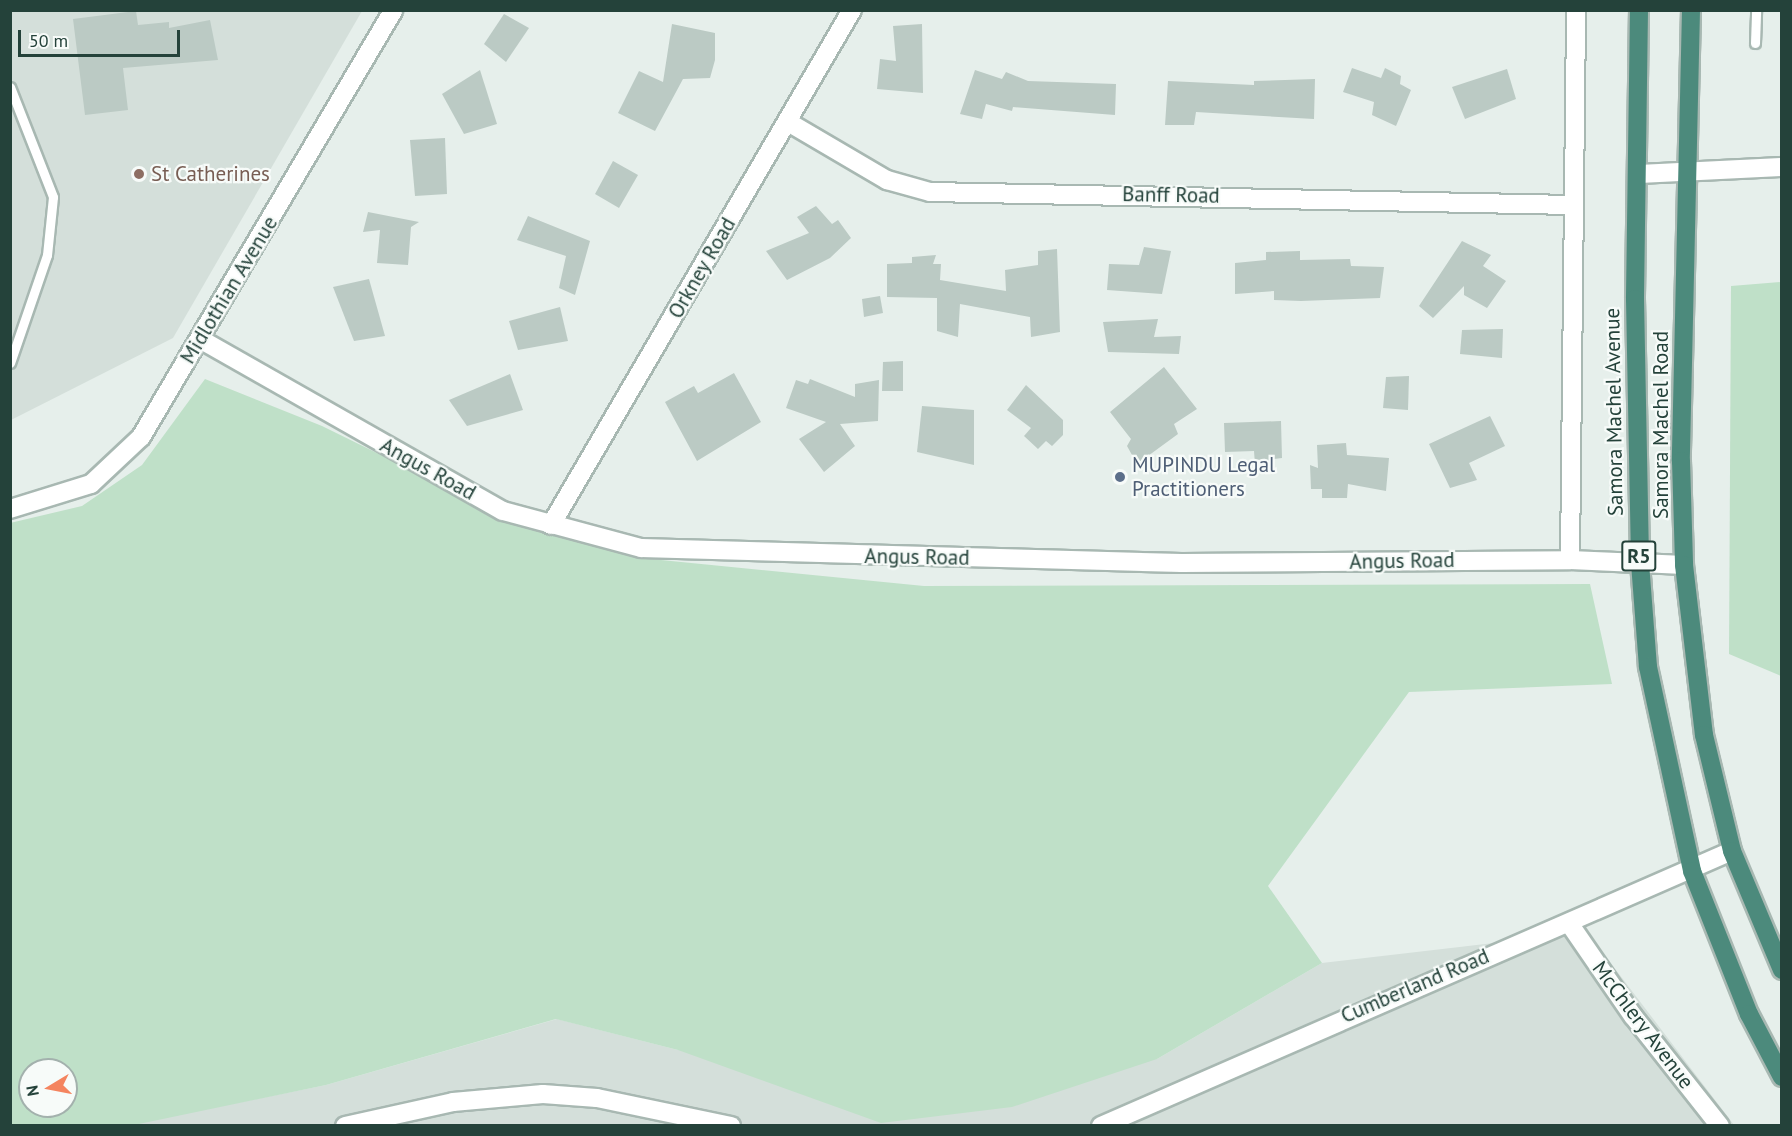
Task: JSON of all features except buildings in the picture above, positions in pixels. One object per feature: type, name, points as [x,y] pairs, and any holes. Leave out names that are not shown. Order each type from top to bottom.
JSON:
[{"type":"highway","name":"Samora Machel Avenue","points":[[1639,10],[1635,299],[1640,563],[1657,720],[1692,871],[1749,1014],[1782,1077]]},
{"type":"highway","name":"Samora Machel Road","points":[[1691,10],[1689,172],[1682,373],[1684,565],[1704,735],[1732,851],[1782,970]]},
{"type":"street","name":"Midlothian Avenue","points":[[10,509],[91,484],[121,460],[141,437],[394,10]]},
{"type":"street","name":"Orkney Road","points":[[551,525],[852,10]]},
{"type":"street","name":"Samora Machel Avenue","points":[[1570,560],[1576,10]]},
{"type":"street","name":"Banff Road","points":[[788,122],[887,180],[930,192],[1573,205]]},
{"type":"street","points":[[1638,174],[1782,167]]},
{"type":"street","name":"Angus Road","points":[[200,339],[503,511],[641,548],[780,554],[1182,563],[1570,560],[1684,565]]},
{"type":"street","name":"Cumberland Road","points":[[1101,1125],[1432,977],[1569,923],[1692,871],[1732,851]]},
{"type":"street","name":"McChlery Avenue","points":[[1569,923],[1632,1016],[1720,1125]]},
{"type":"street","points":[[345,1125],[453,1102],[543,1094],[597,1098],[730,1125]]},
{"type":"lane","points":[[1755,43],[1756,10]]},
{"type":"lane","points":[[10,87],[53,197],[47,255],[10,363]]},
{"type":"shaded area","name":"St Catherines","points":[[11,11],[362,11],[173,338],[11,420]]},
{"type":"shaded area","points":[[1587,932],[1734,1125],[122,1126],[326,1085],[557,1019],[678,1050],[1157,1059],[1322,963]]},
{"type":"green space","points":[[1782,282],[1781,676],[1729,654],[1731,286]]},
{"type":"green space","points":[[205,379],[322,426],[501,514],[651,559],[924,586],[1590,584],[1612,684],[1409,692],[1268,886],[1322,963],[1157,1059],[1012,1107],[881,1123],[678,1050],[556,1019],[326,1085],[134,1125],[11,1125],[10,523],[82,506],[142,465]]},
{"type":"place","name":"St Catherines","points":[[139,174]]},
{"type":"place","name":"MUPINDU Legal Practitioners","points":[[1120,477]]}]
